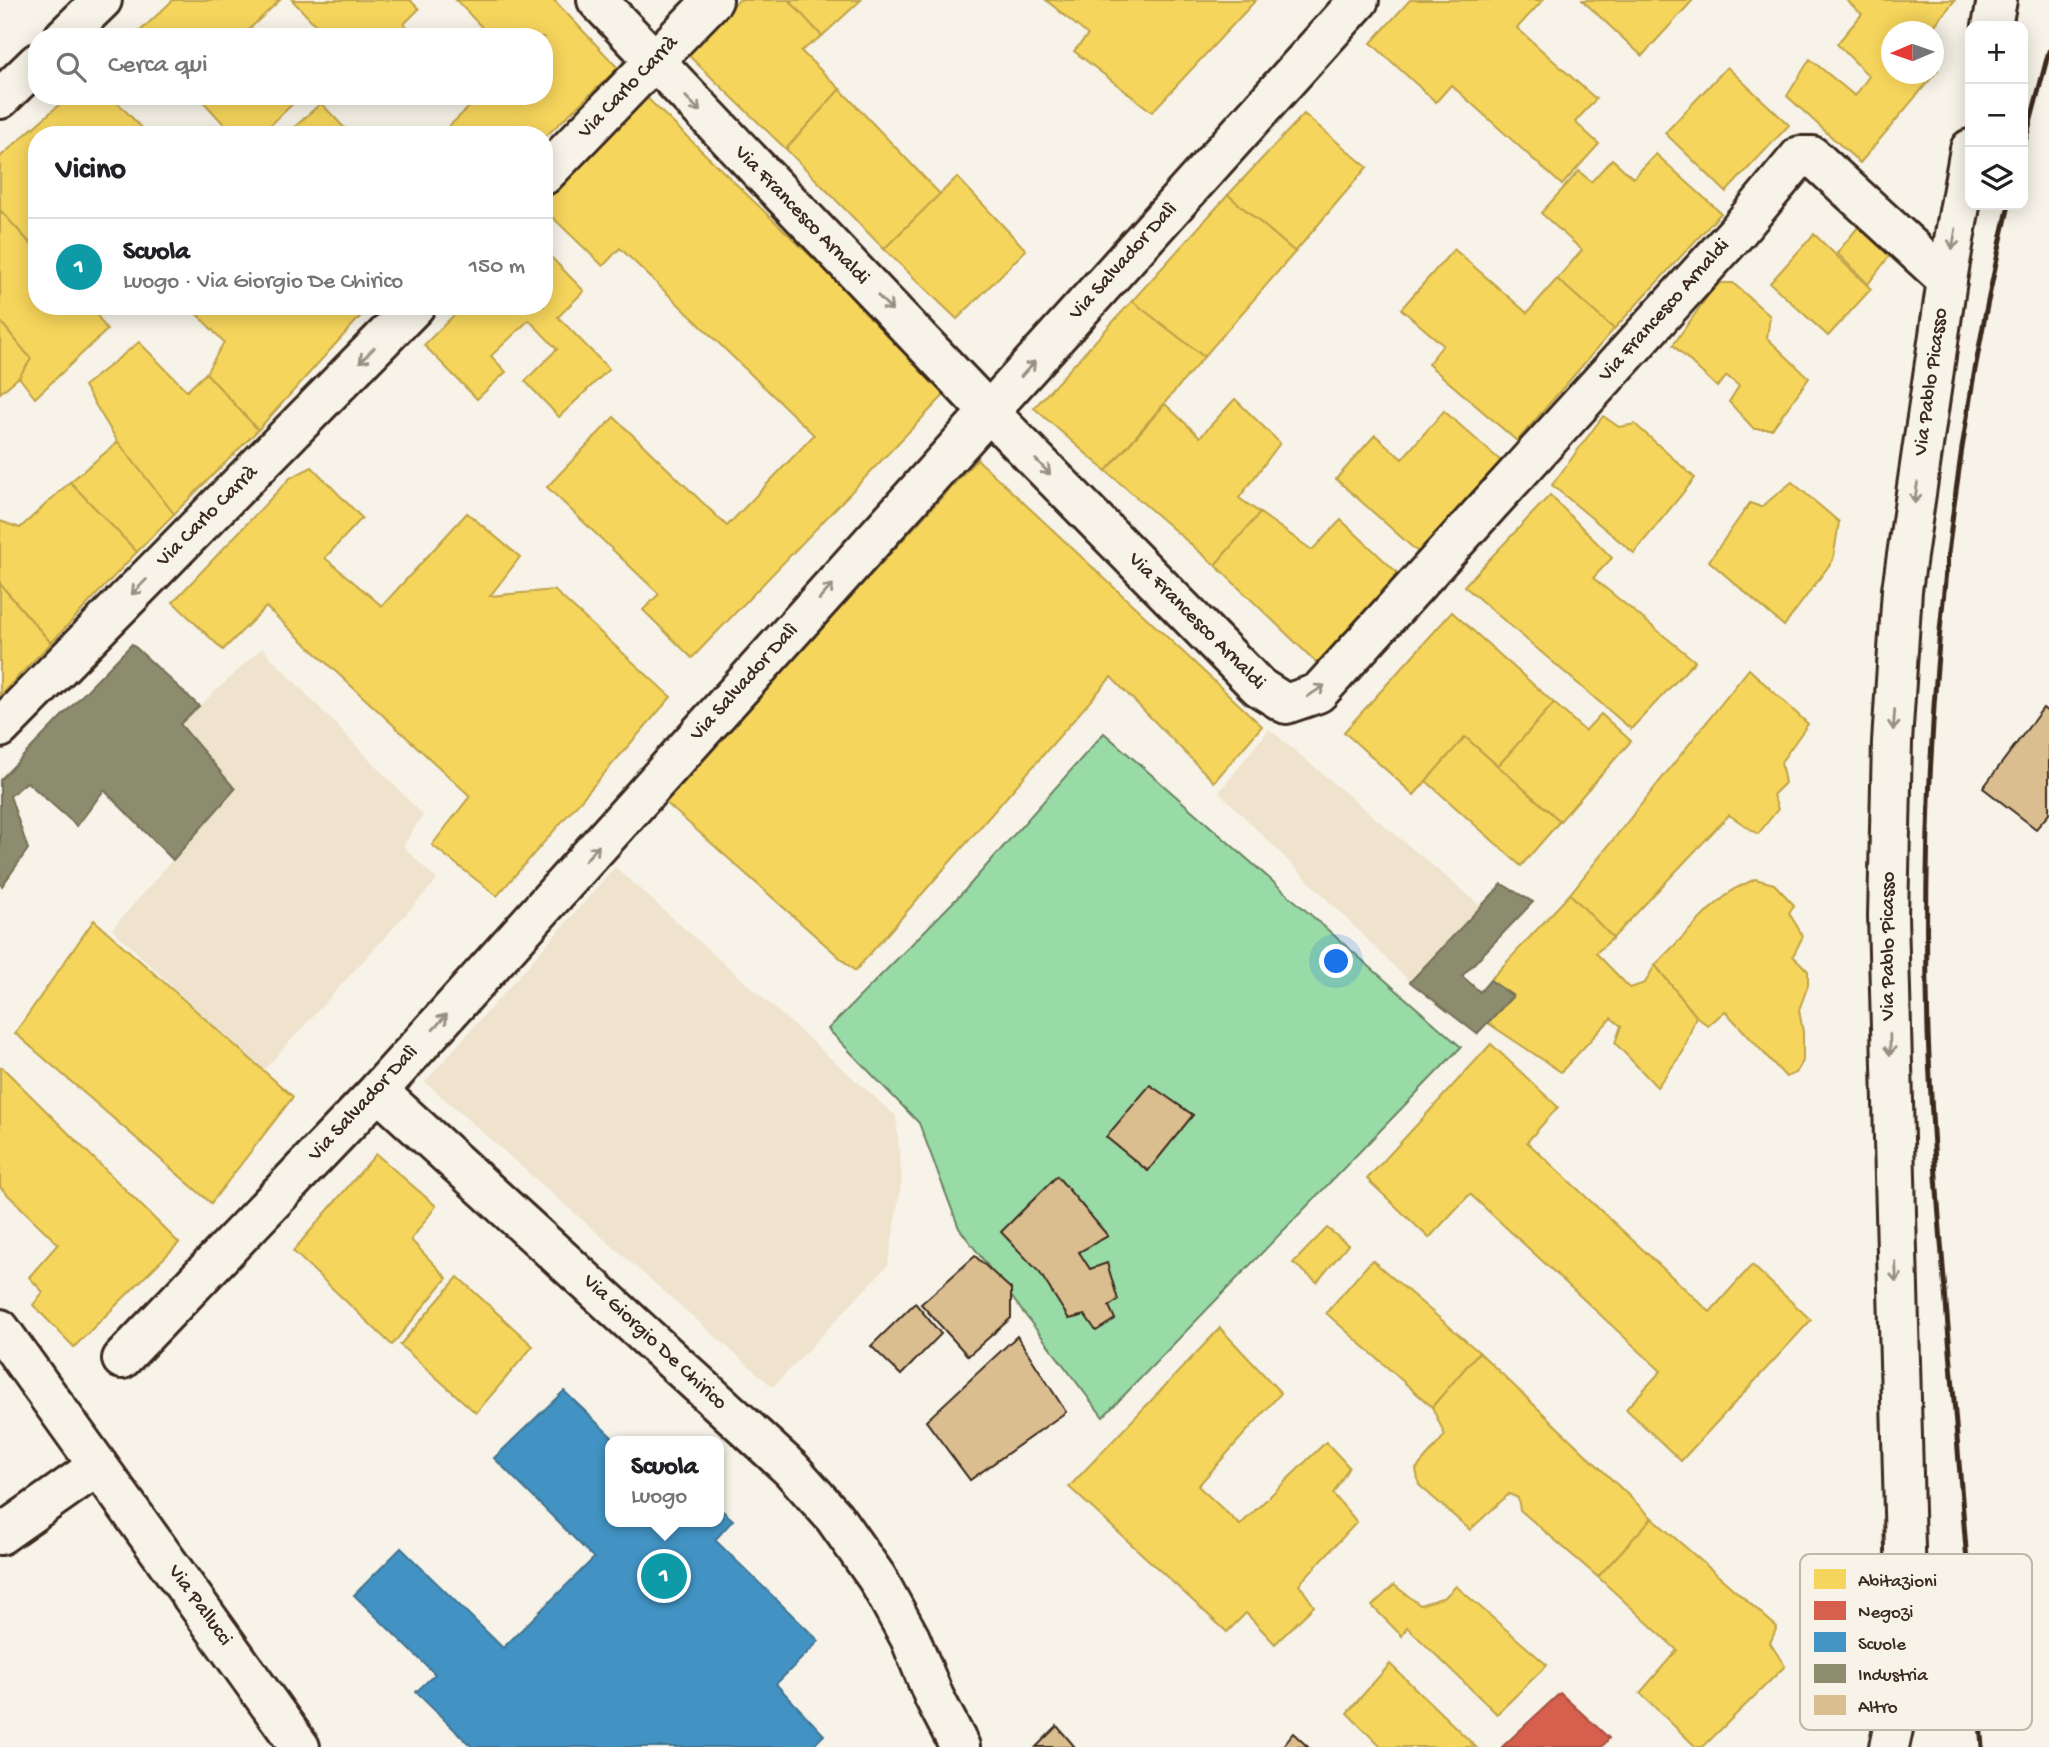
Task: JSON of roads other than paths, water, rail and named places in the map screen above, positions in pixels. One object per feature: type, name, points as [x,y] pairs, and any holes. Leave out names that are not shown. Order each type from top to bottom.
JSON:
[{"type":"street","points":[[73,28],[102,0]]},
{"type":"street","name":"Via Francesco Arnaldi","points":[[597,0],[654,63],[989,412],[1258,687],[1286,704],[1318,693],[1737,232],[1800,156],[1812,156],[1947,280]]},
{"type":"street","name":"Via Carlo Carrà","points":[[553,166],[713,0]]},
{"type":"street","name":"Via Salvador Dalì","points":[[122,1359],[378,1091],[1359,0]]},
{"type":"street","points":[[1993,21],[1997,0]]},
{"type":"street","points":[[0,99],[28,72]]},
{"type":"street","name":"Via Pablo Picasso","points":[[1905,1554],[1888,929],[1892,742],[1902,590],[1947,280],[1965,177]]},
{"type":"street","name":"Via Carlo Carrà","points":[[0,728],[406,315]]},
{"type":"street","name":"Via Giorgio De Chirico","points":[[378,1091],[790,1469],[834,1517],[877,1578],[910,1638],[933,1697],[960,1747]]},
{"type":"street","name":"Via Pallucci","points":[[0,1329],[300,1747]]},
{"type":"street","points":[[0,1535],[98,1465]]},
{"type":"street","name":"Via Giorgio De Chirico","points":[[928,1747],[933,1697]]},
{"type":"railway","points":[[2024,147],[2049,51]]},
{"type":"railway","points":[[1966,1554],[1932,1112],[1928,1032],[1928,824],[1941,616],[1953,512],[1968,409],[2008,210]]},
{"type":"railway","points":[[1981,1730],[1982,1747]]},
{"type":"place","name":"Scuola","points":[[664,1576]]}]
